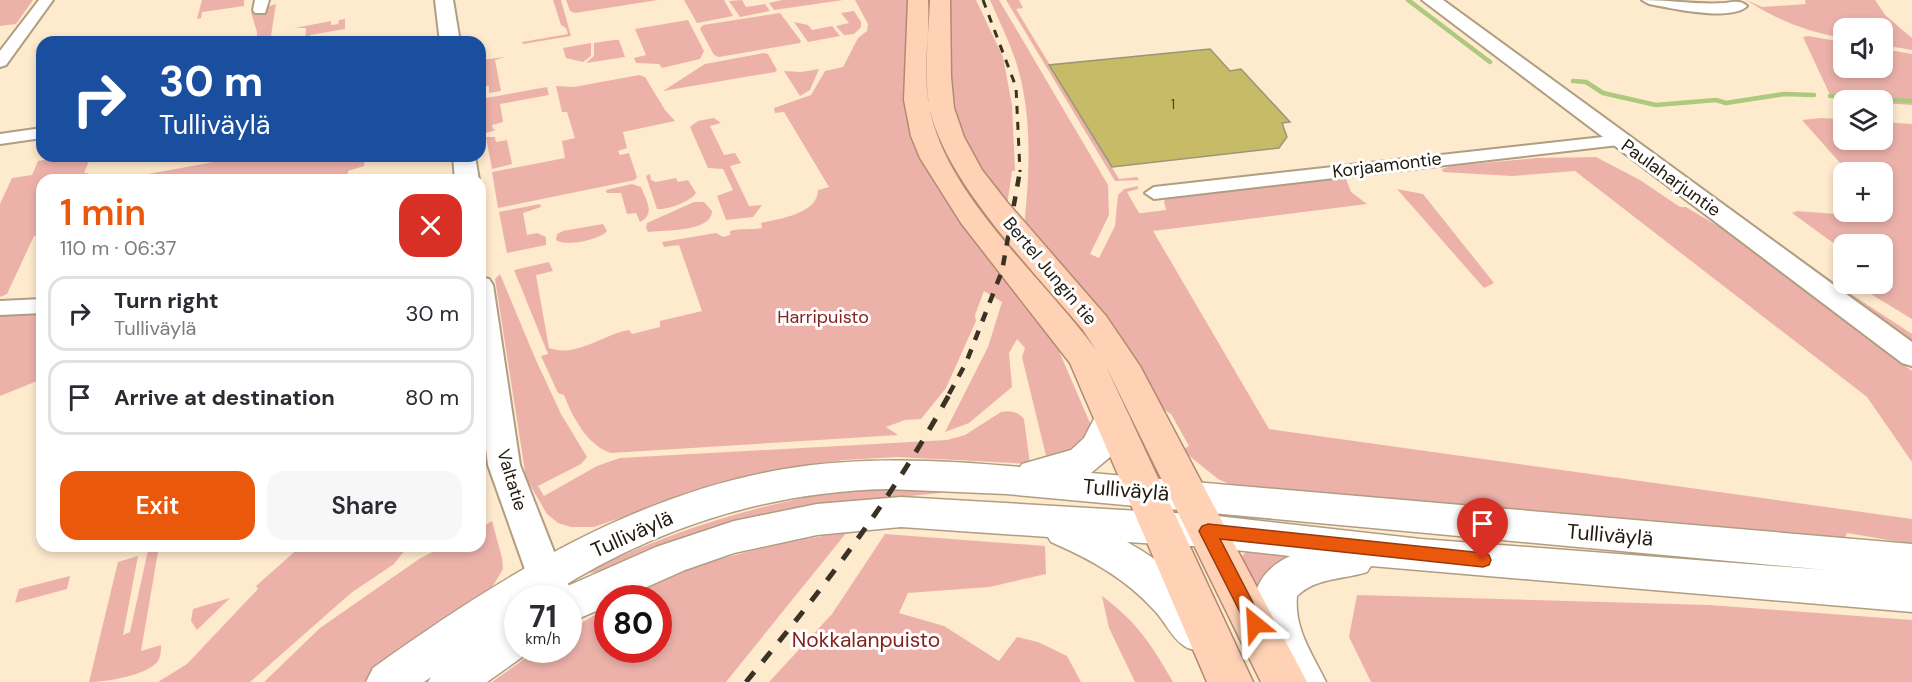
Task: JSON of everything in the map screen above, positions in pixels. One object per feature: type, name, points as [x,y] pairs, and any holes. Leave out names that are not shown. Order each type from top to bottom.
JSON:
[{"type":"highway","name":"Bertel Jungin tie","points":[[918,0],[914,83],[918,114],[928,148],[970,216],[1058,321],[1086,361],[1225,672]]},
{"type":"highway","name":"Bertel Jungin tie","points":[[940,0],[939,77],[942,108],[951,137],[970,172],[997,208],[1095,323],[1128,374],[1284,682]]},
{"type":"main road","points":[[1006,480],[1067,468],[1088,459],[1099,445],[1102,432],[1112,418]]},
{"type":"main road","name":"Tulliväylä","points":[[566,585],[623,536],[699,505],[745,491],[846,476],[893,474],[1006,480],[1151,509],[1199,514],[1912,561]]},
{"type":"main road","name":"Tulliväylä","points":[[582,585],[733,537],[784,525],[852,514],[901,512],[1041,522],[1151,509]]},
{"type":"main road","name":"Tulliväylä","points":[[1199,514],[1421,555],[1912,594]]},
{"type":"main road","points":[[1041,522],[1106,547],[1140,570],[1175,600],[1225,672]]},
{"type":"main road","points":[[1303,682],[1278,632],[1274,610],[1281,584],[1297,571],[1317,562],[1421,555]]},
{"type":"main road","name":"Tulliväylä","points":[[389,682],[455,632],[504,613]]},
{"type":"main road","points":[[451,682],[504,645]]},
{"type":"street","points":[[0,62],[46,0]]},
{"type":"street","points":[[444,0],[449,36]]},
{"type":"street","name":"Paulaharjuntie","points":[[1431,0],[1912,356]]},
{"type":"street","points":[[1649,0],[1706,9],[1736,3]]},
{"type":"street","points":[[0,140],[36,134]]},
{"type":"street","name":"Korjaamontie","points":[[1154,193],[1481,154],[1621,140]]},
{"type":"street","points":[[0,308],[36,306]]},
{"type":"street","name":"Valtatie","points":[[486,330],[504,465],[554,585]]},
{"type":"green space","points":[[0,0],[33,0],[16,24],[0,26]]},
{"type":"green space","points":[[202,0],[244,0],[244,6],[202,12],[201,18],[197,19]]},
{"type":"green space","points":[[553,0],[561,0],[571,36],[523,44],[522,42],[568,34],[566,28],[561,25]]},
{"type":"green space","points":[[566,0],[658,0],[575,13],[570,11]]},
{"type":"green space","points":[[684,0],[724,0],[733,16],[697,23]]},
{"type":"green space","points":[[742,0],[746,7],[765,4],[770,11],[740,17],[729,1]]},
{"type":"green space","points":[[782,0],[843,0],[774,10],[769,3]]},
{"type":"green space","name":"Harripuisto","points":[[855,0],[911,0],[908,108],[1056,344],[1090,423],[1088,444],[1048,464],[1022,357],[1025,348],[1017,339],[1009,353],[1012,387],[969,423],[945,432],[988,347],[1002,302],[984,291],[975,315],[976,321],[946,388],[921,419],[905,420],[886,427],[898,435],[611,453],[602,449],[582,430],[564,395],[558,393],[541,356],[548,354],[514,270],[549,262],[553,271],[536,275],[549,348],[569,350],[580,348],[619,332],[629,330],[632,334],[660,327],[660,321],[702,311],[679,245],[664,247],[662,242],[716,233],[723,237],[730,235],[730,231],[762,228],[761,223],[804,210],[816,198],[818,190],[829,187],[784,112],[775,113],[774,108],[811,95],[825,71],[843,67],[858,38],[867,31],[868,24]]},
{"type":"green space","points":[[947,0],[976,0],[1003,57],[1012,105],[1015,171],[1012,171],[1007,206],[969,151],[952,106]]},
{"type":"green space","points":[[990,0],[999,0],[1108,185],[1109,215],[1090,254],[1099,258],[1115,226],[1118,195],[1124,189],[1138,186],[1138,189],[1127,192],[1139,213],[1166,210],[1164,201],[1168,197],[1339,176],[1346,179],[1351,192],[1367,204],[1153,231],[1269,429],[1912,519],[1912,544],[1847,533],[1845,538],[1789,539],[1238,488],[1218,479],[1182,450],[1189,446],[1171,414],[1159,407],[1024,227],[1028,184],[1028,141],[1024,98],[1014,56]]},
{"type":"green space","points":[[1006,0],[1019,0],[1023,8],[1016,9],[1119,179],[1137,177],[1139,180],[1115,181]]},
{"type":"green space","points":[[1746,0],[1762,7],[1806,4],[1805,0],[1875,0],[1888,18],[1833,18],[1833,36],[1769,14]]},
{"type":"green space","points":[[276,4],[271,36],[257,36],[251,12]]},
{"type":"green space","points":[[854,11],[861,22],[861,27],[854,34],[844,35],[836,26],[849,23],[841,13]]},
{"type":"green space","points":[[780,13],[801,41],[800,43],[719,57],[714,55],[700,29],[703,25]]},
{"type":"green space","points":[[345,19],[345,29],[305,36],[306,28],[295,28],[331,21],[331,25],[338,24],[339,20]]},
{"type":"green space","points":[[688,20],[704,51],[700,59],[662,68],[659,64],[636,63],[634,58],[646,55],[635,29]]},
{"type":"green space","points":[[794,22],[808,25],[812,30],[832,26],[840,36],[808,42]]},
{"type":"green space","points":[[1893,22],[1912,38],[1912,50],[1893,47]]},
{"type":"green space","points":[[1803,37],[1833,40],[1833,78],[1893,78],[1893,51],[1912,54],[1912,105],[1893,104],[1893,90],[1833,90],[1833,98],[1831,97]]},
{"type":"green space","points":[[619,40],[625,57],[586,63],[594,56],[594,43]]},
{"type":"green space","points":[[591,43],[591,56],[583,62],[566,58],[563,48]]},
{"type":"green space","points":[[768,54],[777,70],[775,72],[663,91],[705,64]]},
{"type":"green space","points":[[505,57],[495,60],[501,91],[489,93],[489,86],[486,86],[486,59]]},
{"type":"green space","points":[[819,69],[810,90],[800,96],[784,71],[801,72]]},
{"type":"green space","points":[[639,75],[645,77],[665,110],[675,121],[623,132],[627,148],[618,151],[620,155],[629,153],[637,177],[635,180],[498,208],[492,172],[565,158],[562,141],[575,138],[567,112],[562,112],[556,86],[574,87]]},
{"type":"green space","points":[[547,87],[549,95],[500,104],[503,122],[492,125],[496,130],[486,133],[486,98]]},
{"type":"green space","points":[[714,118],[721,123],[710,126],[724,155],[735,153],[741,163],[730,166],[749,206],[762,205],[753,217],[726,220],[717,196],[733,190],[723,169],[708,168],[690,127],[698,121]]},
{"type":"green space","points":[[1833,119],[1833,150],[1893,150],[1893,123],[1912,124],[1912,319],[1871,294],[1893,294],[1893,234],[1833,234],[1833,243],[1792,213],[1797,211],[1833,214],[1833,222],[1893,222],[1893,162],[1839,162],[1802,120]]},
{"type":"green space","points":[[486,137],[495,137],[496,142],[507,140],[512,164],[492,169]]},
{"type":"green space","points":[[1646,148],[1833,281],[1833,287]]},
{"type":"green space","points":[[1596,157],[1640,180],[1680,207],[1686,207],[1721,228],[1912,371],[1912,462],[1867,397],[1575,171],[1512,176],[1443,172],[1442,169],[1451,166],[1536,158]]},
{"type":"green space","points":[[38,162],[89,162],[84,173],[88,174],[36,174],[36,236],[7,294],[0,297],[0,204],[12,178],[32,175]]},
{"type":"green space","points":[[214,162],[364,162],[364,166],[348,171],[348,174],[148,174]]},
{"type":"green space","points":[[650,174],[651,180],[656,182],[676,178],[678,182],[688,180],[696,193],[678,205],[657,209],[646,176]]},
{"type":"green space","points":[[632,184],[641,187],[648,206],[648,215],[640,222],[636,213],[627,214],[621,193],[607,193],[606,190]]},
{"type":"green space","points":[[1397,189],[1423,194],[1494,283],[1484,288]]},
{"type":"green space","points":[[694,202],[704,202],[712,211],[710,218],[704,223],[686,229],[648,232],[647,223]]},
{"type":"green space","points":[[540,204],[541,207],[523,213],[527,235],[537,233],[546,237],[546,245],[507,253],[499,212]]},
{"type":"green space","points":[[603,224],[607,231],[590,240],[567,243],[556,240],[557,234],[563,231]]},
{"type":"green space","points":[[500,274],[561,414],[587,457],[581,464],[538,486],[544,496],[597,466],[620,458],[947,440],[965,435],[1005,411],[1017,413],[1024,419],[1030,464],[897,457],[844,460],[786,469],[695,492],[594,527],[571,527],[558,523],[547,514],[526,478],[495,279]]},
{"type":"green space","points":[[1842,294],[1851,294],[1912,334],[1912,346]]},
{"type":"green space","points":[[36,311],[36,381],[0,396],[0,313]]},
{"type":"green space","points":[[888,488],[941,488],[940,493],[851,502],[602,572],[587,573],[587,571],[660,540],[734,515],[809,497]]},
{"type":"green space","points":[[492,521],[503,569],[491,589],[469,609],[364,682],[264,682],[320,628],[419,559],[432,552],[486,552],[486,524]]},
{"type":"green space","points":[[847,532],[726,682],[492,682],[519,663],[582,663],[582,622],[594,616],[594,663],[672,663],[672,585],[650,585],[705,564],[790,542]]},
{"type":"green space","name":"Nokkalanpuisto","points":[[885,534],[1045,546],[1046,574],[989,587],[908,593],[899,613],[944,626],[999,661],[1017,637],[1038,642],[1067,656],[1081,682],[769,682],[832,614]]},
{"type":"green space","points":[[148,552],[158,552],[141,651],[161,645],[159,659],[155,665],[138,673],[106,681],[89,682],[118,562],[138,556],[123,635],[130,632]]},
{"type":"green space","points":[[294,552],[403,552],[394,564],[351,593],[250,682],[158,682],[187,664],[258,589],[256,586]]},
{"type":"green space","points":[[1246,552],[1286,556],[1289,560],[1259,588],[1241,557]]},
{"type":"green space","points":[[70,576],[67,589],[15,603],[19,589]]},
{"type":"green space","points":[[1357,595],[1709,605],[1912,620],[1912,682],[1371,682],[1349,637]]},
{"type":"green space","points":[[1102,596],[1125,615],[1143,635],[1173,682],[1135,682],[1109,628]]},
{"type":"green space","points":[[230,598],[197,630],[191,621],[193,609]]},
{"type":"building","points":[[1210,49],[1230,71],[1241,69],[1290,122],[1282,123],[1287,137],[1279,148],[1112,167],[1049,65]]},
{"type":"waterway","points":[[1408,0],[1490,62]]},
{"type":"waterway","points":[[1573,81],[1586,82],[1603,93],[1656,105],[1716,100],[1726,103],[1784,94],[1814,95]]},
{"type":"waterway","points":[[1830,96],[1912,101]]},
{"type":"railway","points":[[983,0],[1016,87],[1020,171]]},
{"type":"railway","points":[[949,394],[966,363],[1002,271],[1020,171]]},
{"type":"railway","points":[[746,682],[855,542],[905,470],[950,393]]},
{"type":"route","points":[[1255,624],[1208,531],[1483,560]]}]
